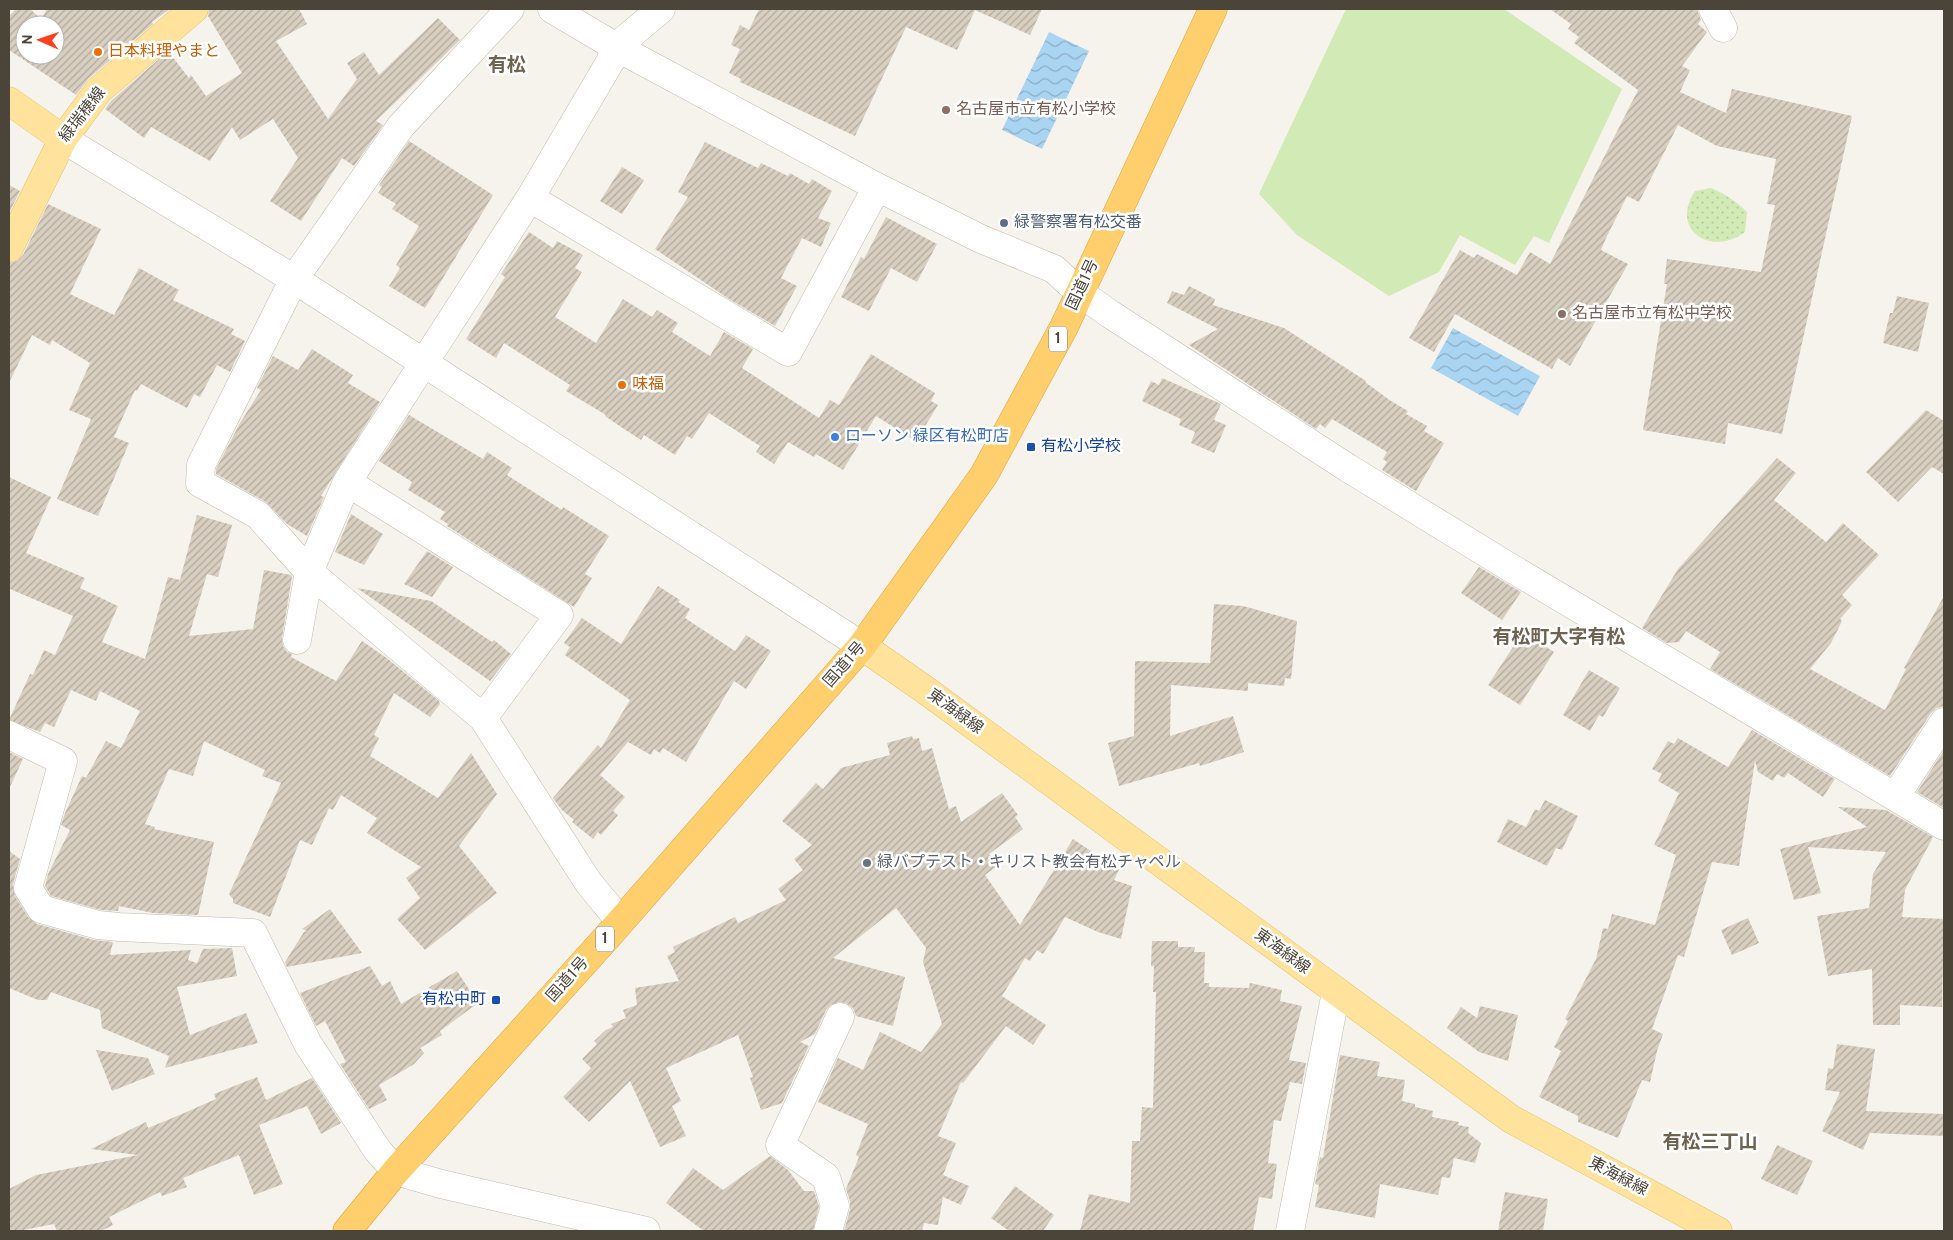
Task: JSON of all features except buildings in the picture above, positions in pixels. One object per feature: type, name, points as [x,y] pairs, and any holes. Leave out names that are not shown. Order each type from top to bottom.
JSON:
[{"type":"highway","name":"国道1号","points":[[347,1231],[396,1171],[620,921],[862,646],[984,475],[1064,327],[1213,9]]},
{"type":"main road","name":"緑瑞穂線","points":[[9,248],[62,139],[100,90],[194,9]]},
{"type":"main road","points":[[9,101],[62,139]]},
{"type":"main road","name":"東海緑線","points":[[862,646],[924,689],[1511,1119],[1718,1231]]},
{"type":"street","points":[[510,9],[401,126],[294,279],[201,465],[200,482],[258,515],[309,572],[483,718],[588,882],[620,921]]},
{"type":"street","points":[[552,9],[616,47],[877,187],[982,239],[1054,269],[1079,292],[1110,314],[1373,483],[1506,565],[1944,826]]},
{"type":"street","points":[[296,640],[309,572],[347,482],[530,198],[610,62],[616,47],[661,9]]},
{"type":"street","points":[[62,139],[294,279],[862,646]]},
{"type":"street","points":[[530,198],[788,352],[877,187]]},
{"type":"street","points":[[347,482],[559,615],[483,718]]},
{"type":"street","points":[[1895,798],[1944,722]]},
{"type":"street","points":[[9,735],[63,761],[28,888],[41,909],[98,925],[253,933],[308,1044],[378,1151],[396,1171],[441,1184],[646,1231]]},
{"type":"street","points":[[1290,1231],[1336,992]]},
{"type":"street","points":[[828,1231],[835,1206],[826,1177],[780,1145],[840,1017]]},
{"type":"green space","points":[[1346,9],[1504,9],[1622,89],[1549,243],[1534,236],[1515,265],[1460,235],[1439,272],[1389,296],[1297,235],[1259,194]]},
{"type":"green space","points":[[1711,188],[1739,204],[1747,212],[1745,232],[1732,239],[1720,242],[1708,241],[1698,236],[1691,228],[1687,218],[1688,205],[1695,191]]},
{"type":"water","points":[[1049,32],[1089,51],[1042,149],[1002,130]]},
{"type":"water","points":[[1453,328],[1540,376],[1518,416],[1431,368]]},
{"type":"place","name":"日本料理やまと","points":[[98,52]]},
{"type":"place","name":"名古屋市立有松小学校","points":[[946,110]]},
{"type":"place","name":"緑警察署有松交番","points":[[1004,223]]},
{"type":"place","name":"名古屋市立有松中学校","points":[[1562,314]]},
{"type":"place","name":"味福","points":[[622,385]]},
{"type":"place","name":"ローソン 緑区有松町店","points":[[835,437]]},
{"type":"place","name":"有松小学校","points":[[1031,447]]},
{"type":"place","name":"緑バプテスト・キリスト教会有松チャペル","points":[[867,863]]},
{"type":"place","name":"有松中町","points":[[496,1000]]},
{"type":"district","name":"有松","points":[[507,66]]},
{"type":"district","name":"有松町大字有松","points":[[1559,638]]},
{"type":"district","name":"有松三丁山","points":[[1710,1143]]}]
